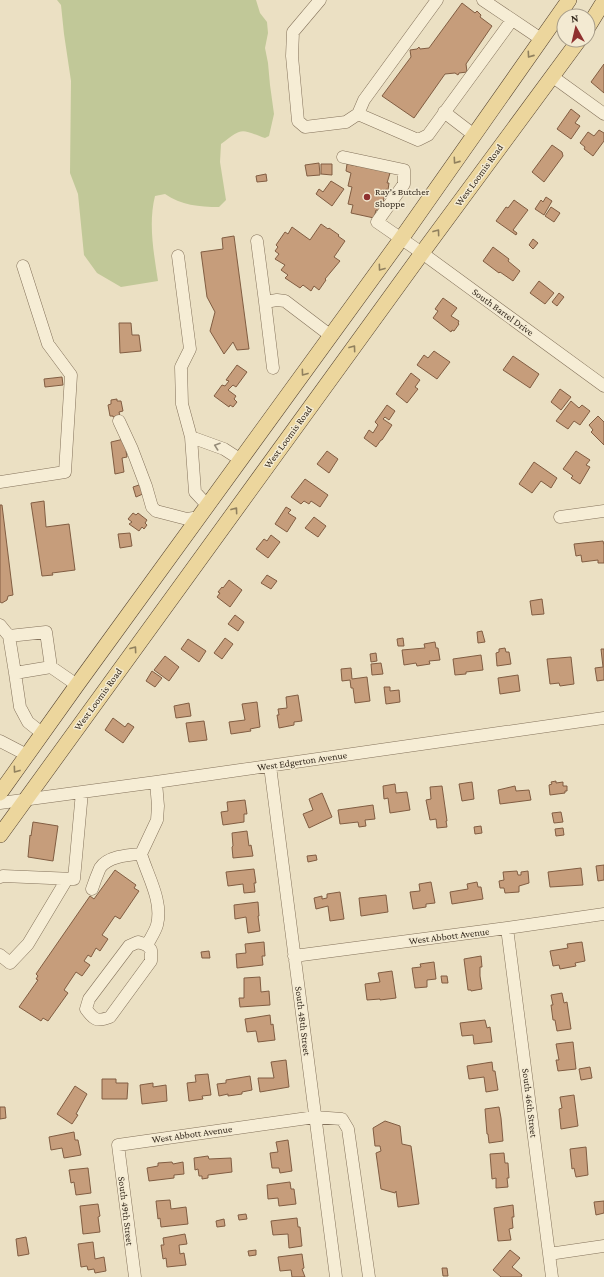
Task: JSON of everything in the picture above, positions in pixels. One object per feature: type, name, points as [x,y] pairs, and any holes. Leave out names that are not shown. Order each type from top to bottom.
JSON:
[{"type":"main road","points":[[0,793],[401,239],[568,0]]},
{"type":"main road","points":[[596,14],[604,1]]},
{"type":"main road","name":"West Loomis Road","points":[[0,835],[422,253],[573,48]]},
{"type":"main road","points":[[204,511],[220,531]]},
{"type":"main road","points":[[43,734],[62,749]]},
{"type":"street","points":[[320,0],[293,32],[292,56],[298,121],[305,127],[346,122],[358,114],[364,100],[437,0]]},
{"type":"street","points":[[483,0],[541,39]]},
{"type":"street","points":[[358,114],[418,140],[428,135],[512,20]]},
{"type":"street","points":[[553,77],[604,114]]},
{"type":"street","points":[[444,112],[474,135]]},
{"type":"street","name":"South Bartel Drive","points":[[343,156],[404,170],[404,184],[377,222],[422,253],[604,386]]},
{"type":"street","points":[[257,241],[273,368]]},
{"type":"street","points":[[119,421],[132,449],[152,507],[156,511],[187,519],[204,511],[195,492],[191,437],[182,404],[181,367],[190,349],[178,256]]},
{"type":"street","points":[[0,482],[65,472],[71,375],[48,344],[23,266]]},
{"type":"street","points":[[265,302],[276,300],[285,301],[331,336]]},
{"type":"street","points":[[191,437],[224,449],[241,460]]},
{"type":"street","points":[[560,517],[604,511]]},
{"type":"street","points":[[0,625],[9,636],[20,707],[28,722],[43,734]]},
{"type":"street","points":[[9,636],[46,632],[51,667]]},
{"type":"street","points":[[14,673],[51,667],[77,685]]},
{"type":"street","name":"West Edgerton Avenue","points":[[0,803],[604,718]]},
{"type":"street","points":[[0,741],[27,755]]},
{"type":"street","name":"South 48th Street","points":[[270,766],[336,1277]]},
{"type":"street","points":[[147,945],[156,926],[158,910],[154,890],[141,854],[157,820],[158,806],[156,782]]},
{"type":"street","points":[[0,877],[74,879],[82,792]]},
{"type":"street","points":[[92,889],[100,869],[105,862],[120,856],[141,854]]},
{"type":"street","points":[[0,955],[10,963],[28,944],[67,878]]},
{"type":"street","name":"West Abbott Avenue","points":[[294,956],[604,914]]},
{"type":"street","name":"South 46th Street","points":[[507,928],[552,1277]]},
{"type":"street","points":[[138,942],[147,945],[151,950],[151,961],[110,1017],[103,1020],[96,1020],[86,1009],[89,999],[129,946],[138,942]]},
{"type":"street","name":"West Abbott Avenue","points":[[118,1145],[315,1117],[342,1119],[348,1129],[369,1277]]},
{"type":"street","name":"South 49th Street","points":[[118,1145],[135,1277]]},
{"type":"street","points":[[550,1254],[604,1246]]},
{"type":"green space","points":[[57,0],[256,0],[260,13],[267,22],[268,33],[265,48],[274,114],[269,136],[265,138],[242,131],[238,132],[221,144],[220,162],[226,200],[219,207],[190,205],[177,201],[165,194],[155,196],[152,228],[153,250],[158,281],[121,287],[97,273],[84,255],[78,194],[70,173],[71,81],[61,5]]},
{"type":"building","points":[[462,3],[475,13],[477,11],[481,15],[480,17],[492,26],[466,64],[467,72],[459,73],[458,75],[455,73],[445,74],[414,118],[382,96],[411,57],[410,50],[417,49],[419,47],[420,49],[429,48]]},
{"type":"building","points":[[604,64],[604,93],[591,82]]},
{"type":"building","points":[[571,109],[580,116],[575,123],[580,126],[571,139],[557,129]]},
{"type":"building","points":[[599,130],[604,133],[604,141],[593,156],[584,149],[585,147],[580,143],[588,132],[594,136]]},
{"type":"building","points":[[552,145],[562,152],[563,156],[544,182],[532,172]]},
{"type":"building","points":[[319,163],[320,175],[307,176],[305,165]]},
{"type":"building","points":[[321,164],[332,164],[332,175],[321,174]]},
{"type":"building","name":"Ray's Butcher Shoppe","points":[[347,164],[357,166],[358,164],[390,173],[387,183],[389,183],[388,190],[386,189],[381,211],[376,210],[374,218],[351,213],[353,205],[348,204],[352,187],[348,186],[351,173],[346,171]]},
{"type":"building","points":[[266,174],[267,181],[257,182],[256,176]]},
{"type":"building","points":[[331,181],[344,189],[332,206],[316,194],[319,189],[323,192]]},
{"type":"building","points":[[546,197],[552,201],[544,215],[535,209],[541,200],[543,202]]},
{"type":"building","points":[[514,200],[528,210],[513,230],[517,233],[516,235],[496,221],[506,207],[508,208]]},
{"type":"building","points":[[551,207],[560,213],[554,222],[545,216]]},
{"type":"building","points":[[321,224],[339,235],[338,236],[345,241],[334,257],[340,261],[325,279],[326,280],[319,290],[314,286],[311,291],[303,285],[300,288],[285,278],[288,275],[281,270],[285,265],[275,259],[279,254],[275,251],[278,247],[276,245],[285,232],[288,234],[292,227],[310,240]]},
{"type":"building","points":[[234,236],[249,349],[237,350],[233,342],[224,354],[210,331],[215,312],[207,297],[201,252],[223,249],[222,238]]},
{"type":"building","points":[[533,239],[538,243],[533,249],[529,245]]},
{"type":"building","points":[[493,247],[509,259],[508,261],[520,271],[513,281],[483,261]]},
{"type":"building","points":[[539,281],[554,293],[545,304],[530,293]]},
{"type":"building","points":[[559,293],[564,297],[557,306],[552,302]]},
{"type":"building","points":[[443,298],[457,308],[451,316],[459,321],[459,324],[454,331],[452,330],[451,332],[433,318],[438,311],[435,309]]},
{"type":"building","points":[[119,323],[131,323],[132,335],[139,335],[141,351],[120,353]]},
{"type":"building","points":[[434,351],[450,362],[437,379],[417,365],[424,355],[428,358]]},
{"type":"building","points":[[513,356],[539,374],[530,388],[503,370]]},
{"type":"building","points":[[237,365],[247,372],[236,387],[233,385],[228,390],[236,396],[234,399],[237,402],[233,407],[230,405],[229,407],[214,396],[222,385],[225,386],[229,381],[226,380]]},
{"type":"building","points":[[411,373],[420,380],[415,387],[418,389],[407,403],[396,394]]},
{"type":"building","points":[[62,377],[63,385],[45,387],[44,379]]},
{"type":"building","points":[[560,389],[571,397],[561,410],[551,402]]},
{"type":"building","points":[[117,399],[117,401],[121,401],[123,411],[119,412],[120,416],[113,417],[110,416],[108,405],[111,404],[111,400]]},
{"type":"building","points":[[571,401],[579,408],[582,405],[590,411],[580,425],[574,421],[568,429],[556,421]]},
{"type":"building","points":[[387,405],[395,411],[389,420],[385,417],[383,419],[392,425],[376,447],[364,438],[369,430],[373,433],[378,425],[375,422]]},
{"type":"building","points":[[598,416],[604,422],[604,445],[591,432],[593,430],[589,425]]},
{"type":"building","points":[[124,439],[128,451],[126,451],[127,457],[122,458],[124,472],[115,474],[111,442]]},
{"type":"building","points":[[327,451],[338,459],[329,473],[317,464]]},
{"type":"building","points":[[576,451],[590,460],[586,465],[590,467],[580,484],[571,478],[573,476],[563,469]]},
{"type":"building","points":[[534,462],[557,478],[551,488],[541,481],[532,493],[519,484]]},
{"type":"building","points":[[305,479],[328,495],[320,507],[311,501],[309,504],[304,501],[301,504],[291,497]]},
{"type":"building","points":[[142,484],[145,493],[136,497],[133,487]]},
{"type":"building","points":[[44,501],[46,527],[69,524],[75,570],[42,576],[31,503]]},
{"type":"building","points":[[0,505],[2,505],[13,595],[8,596],[7,600],[2,603],[0,602]]},
{"type":"building","points":[[286,507],[291,510],[288,513],[296,518],[287,532],[275,524]]},
{"type":"building","points":[[133,513],[136,515],[138,513],[147,520],[145,523],[147,525],[144,529],[142,527],[139,531],[129,524],[132,522],[128,519]]},
{"type":"building","points":[[314,517],[326,526],[318,537],[305,528]]},
{"type":"building","points":[[130,533],[132,546],[120,548],[118,534]]},
{"type":"building","points":[[271,535],[280,542],[268,558],[256,549],[264,539],[267,541]]},
{"type":"building","points":[[603,541],[604,563],[598,563],[598,560],[582,562],[581,555],[576,556],[574,544]]},
{"type":"building","points":[[267,575],[277,581],[271,589],[261,583]]},
{"type":"building","points":[[229,580],[242,590],[230,607],[217,597],[220,593],[218,592]]},
{"type":"building","points":[[542,599],[544,614],[532,615],[530,601]]},
{"type":"building","points":[[235,615],[244,622],[238,631],[228,624]]},
{"type":"building","points":[[482,631],[485,642],[478,643],[477,632]]},
{"type":"building","points":[[225,638],[233,644],[222,659],[214,653]]},
{"type":"building","points":[[403,638],[404,646],[398,646],[397,639]]},
{"type":"building","points":[[188,639],[206,651],[199,662],[181,649]]},
{"type":"building","points":[[435,642],[436,648],[438,648],[440,660],[429,661],[430,664],[417,666],[416,663],[404,665],[402,650],[425,648],[424,644]]},
{"type":"building","points":[[505,648],[506,652],[509,652],[511,664],[497,666],[496,653],[499,652],[499,649]]},
{"type":"building","points":[[601,649],[604,649],[604,680],[597,681],[595,668],[603,667]]},
{"type":"building","points":[[376,653],[377,661],[371,662],[370,654]]},
{"type":"building","points":[[481,655],[483,670],[455,675],[453,659]]},
{"type":"building","points":[[165,656],[179,667],[169,681],[154,670]]},
{"type":"building","points":[[571,657],[574,684],[560,686],[559,683],[550,684],[547,659]]},
{"type":"building","points":[[381,663],[383,674],[372,675],[371,664]]},
{"type":"building","points":[[351,668],[352,679],[367,677],[370,701],[355,703],[353,688],[351,688],[350,680],[342,681],[341,669]]},
{"type":"building","points":[[152,671],[162,678],[155,687],[146,681]]},
{"type":"building","points":[[518,675],[520,691],[500,694],[498,678]]},
{"type":"building","points":[[384,687],[390,687],[390,691],[399,690],[400,702],[386,704]]},
{"type":"building","points":[[298,695],[302,721],[294,722],[294,725],[279,728],[277,715],[279,715],[278,709],[287,708],[286,697]]},
{"type":"building","points":[[257,702],[260,727],[250,729],[251,731],[231,734],[229,722],[245,720],[242,704]]},
{"type":"building","points":[[189,703],[191,716],[176,718],[174,706]]},
{"type":"building","points":[[113,718],[125,727],[128,723],[134,727],[123,743],[105,730]]},
{"type":"building","points":[[204,721],[207,740],[189,742],[186,723]]},
{"type":"building","points":[[556,781],[556,783],[563,782],[563,786],[567,786],[567,791],[565,791],[565,793],[550,795],[549,785],[552,784],[551,782]]},
{"type":"building","points":[[472,782],[474,799],[462,801],[459,784]]},
{"type":"building","points":[[395,784],[396,793],[407,792],[410,810],[390,813],[388,798],[384,799],[383,786]]},
{"type":"building","points":[[442,786],[447,827],[437,828],[436,819],[430,820],[426,800],[431,799],[430,787]]},
{"type":"building","points":[[515,786],[516,791],[529,790],[531,800],[500,804],[498,790]]},
{"type":"building","points":[[322,793],[332,817],[309,828],[303,814],[313,810],[309,799]]},
{"type":"building","points":[[245,800],[247,814],[244,814],[244,822],[223,825],[221,812],[228,811],[227,802]]},
{"type":"building","points":[[373,805],[375,819],[365,820],[366,826],[359,827],[358,822],[340,824],[338,810]]},
{"type":"building","points":[[561,812],[563,822],[554,823],[552,813]]},
{"type":"building","points":[[33,822],[58,826],[53,861],[28,857]]},
{"type":"building","points":[[481,826],[482,833],[475,834],[474,827]]},
{"type":"building","points":[[563,828],[564,835],[556,836],[555,829]]},
{"type":"building","points":[[247,831],[249,846],[251,845],[253,856],[233,858],[232,833]]},
{"type":"building","points":[[316,855],[317,860],[308,862],[307,856]]},
{"type":"building","points":[[604,865],[604,880],[598,881],[596,866]]},
{"type":"building","points":[[581,868],[583,885],[550,887],[548,872]]},
{"type":"building","points":[[254,869],[256,883],[254,883],[255,892],[244,893],[243,884],[228,886],[226,872]]},
{"type":"building","points":[[115,870],[136,885],[134,888],[139,891],[120,919],[115,916],[102,935],[108,939],[100,951],[96,948],[91,957],[88,955],[84,961],[90,965],[82,976],[76,972],[64,990],[68,993],[48,1021],[43,1018],[41,1021],[19,1007],[38,980],[36,979],[38,976],[36,974],[90,896],[94,899]]},
{"type":"building","points":[[517,871],[518,875],[521,875],[521,872],[528,871],[529,883],[519,886],[519,892],[505,893],[504,888],[500,888],[499,881],[504,880],[503,872]]},
{"type":"building","points":[[431,882],[435,903],[426,904],[426,907],[413,909],[410,892],[420,891],[419,884]]},
{"type":"building","points":[[477,882],[478,887],[481,887],[483,899],[452,904],[450,892],[468,889],[467,884]]},
{"type":"building","points":[[340,892],[344,919],[330,921],[328,906],[316,909],[314,898],[322,896],[322,899],[327,898],[327,894]]},
{"type":"building","points":[[386,895],[388,912],[361,916],[359,898]]},
{"type":"building","points":[[258,902],[260,931],[248,933],[246,917],[235,919],[234,905]]},
{"type":"building","points":[[264,942],[265,956],[262,956],[263,965],[237,968],[236,954],[246,953],[245,944]]},
{"type":"building","points":[[582,942],[585,961],[575,963],[576,966],[560,969],[559,965],[553,966],[550,951],[568,948],[567,944]]},
{"type":"building","points":[[209,951],[210,958],[202,958],[201,952]]},
{"type":"building","points":[[481,956],[482,967],[480,967],[480,976],[482,989],[471,991],[468,990],[464,959]]},
{"type":"building","points":[[434,962],[436,979],[427,980],[427,987],[415,988],[412,968],[421,967],[420,964]]},
{"type":"building","points":[[392,971],[396,998],[367,1000],[365,984],[380,982],[378,973]]},
{"type":"building","points":[[441,976],[447,976],[448,983],[442,983]]},
{"type":"building","points":[[260,977],[261,992],[269,991],[270,1005],[240,1007],[239,998],[244,998],[244,978]]},
{"type":"building","points":[[562,993],[564,1003],[567,1002],[571,1029],[557,1031],[555,1020],[553,1020],[551,995]]},
{"type":"building","points":[[270,1015],[275,1040],[258,1042],[256,1031],[247,1032],[245,1019]]},
{"type":"building","points":[[485,1020],[487,1028],[490,1027],[492,1042],[474,1044],[473,1035],[462,1036],[460,1023]]},
{"type":"building","points":[[573,1042],[576,1069],[558,1071],[556,1060],[559,1060],[556,1044]]},
{"type":"building","points":[[286,1060],[289,1087],[260,1092],[258,1078],[274,1078],[271,1062]]},
{"type":"building","points":[[492,1062],[498,1090],[486,1092],[484,1077],[469,1079],[467,1066]]},
{"type":"building","points":[[590,1067],[592,1078],[581,1080],[579,1069]]},
{"type":"building","points":[[208,1074],[211,1095],[202,1096],[203,1099],[189,1101],[187,1083],[196,1082],[195,1075]]},
{"type":"building","points":[[250,1076],[252,1090],[242,1092],[242,1094],[228,1096],[228,1094],[219,1096],[217,1084],[226,1083],[226,1080]]},
{"type":"building","points":[[102,1079],[116,1079],[116,1083],[128,1083],[127,1099],[102,1099]]},
{"type":"building","points":[[153,1083],[153,1087],[166,1085],[167,1101],[142,1104],[140,1085]]},
{"type":"building","points":[[75,1086],[87,1094],[76,1114],[78,1115],[72,1124],[57,1114]]},
{"type":"building","points":[[574,1095],[578,1126],[561,1129],[559,1109],[562,1108],[560,1097]]},
{"type":"building","points":[[0,1107],[5,1107],[6,1118],[0,1119]]},
{"type":"building","points":[[499,1107],[503,1141],[489,1143],[485,1109]]},
{"type":"building","points":[[385,1121],[400,1126],[402,1144],[411,1146],[419,1204],[398,1207],[396,1191],[395,1193],[381,1189],[376,1153],[381,1151],[380,1146],[375,1146],[373,1128]]},
{"type":"building","points":[[74,1132],[75,1140],[78,1140],[81,1155],[64,1158],[62,1148],[51,1150],[49,1137]]},
{"type":"building","points":[[288,1140],[292,1171],[280,1173],[279,1168],[272,1168],[270,1153],[278,1152],[276,1142]]},
{"type":"building","points":[[586,1147],[588,1175],[576,1177],[574,1168],[572,1169],[570,1149]]},
{"type":"building","points":[[504,1153],[505,1163],[508,1163],[508,1187],[496,1188],[496,1178],[492,1179],[490,1154]]},
{"type":"building","points":[[208,1156],[209,1159],[231,1158],[232,1172],[208,1175],[208,1178],[202,1179],[202,1176],[199,1176],[198,1169],[195,1170],[194,1158]]},
{"type":"building","points":[[172,1162],[173,1164],[183,1162],[184,1174],[174,1175],[174,1178],[149,1181],[147,1168],[158,1166],[158,1163]]},
{"type":"building","points":[[88,1168],[91,1193],[76,1195],[74,1182],[71,1183],[69,1170]]},
{"type":"building","points":[[290,1182],[291,1189],[294,1189],[296,1204],[279,1206],[278,1198],[268,1199],[267,1185]]},
{"type":"building","points":[[170,1200],[171,1209],[186,1207],[188,1224],[161,1227],[160,1218],[158,1219],[156,1201]]},
{"type":"building","points":[[604,1201],[604,1213],[596,1215],[594,1202]]},
{"type":"building","points":[[98,1204],[100,1232],[83,1234],[80,1206]]},
{"type":"building","points":[[513,1205],[513,1228],[509,1229],[511,1240],[498,1241],[494,1208]]},
{"type":"building","points":[[246,1214],[247,1219],[239,1220],[238,1215]]},
{"type":"building","points":[[297,1218],[298,1227],[300,1227],[302,1246],[289,1248],[288,1234],[273,1235],[271,1221]]},
{"type":"building","points":[[224,1219],[225,1226],[217,1227],[216,1221]]},
{"type":"building","points":[[185,1234],[187,1244],[179,1245],[180,1254],[184,1253],[186,1265],[167,1267],[166,1258],[163,1259],[161,1245],[164,1245],[163,1238]]},
{"type":"building","points":[[26,1237],[29,1254],[18,1256],[16,1239]]},
{"type":"building","points":[[93,1242],[95,1259],[104,1257],[106,1271],[95,1273],[94,1269],[88,1270],[87,1266],[81,1267],[78,1244]]},
{"type":"building","points":[[256,1250],[256,1255],[249,1256],[248,1251]]},
{"type":"building","points":[[510,1250],[520,1258],[512,1267],[522,1275],[521,1277],[501,1277],[493,1270]]},
{"type":"building","points":[[302,1254],[304,1268],[302,1269],[305,1277],[292,1277],[291,1270],[280,1271],[278,1257]]},
{"type":"building","points":[[442,1268],[447,1268],[448,1276],[443,1276]]},
{"type":"place","name":"Ray's Butcher Shoppe","points":[[367,197]]}]
